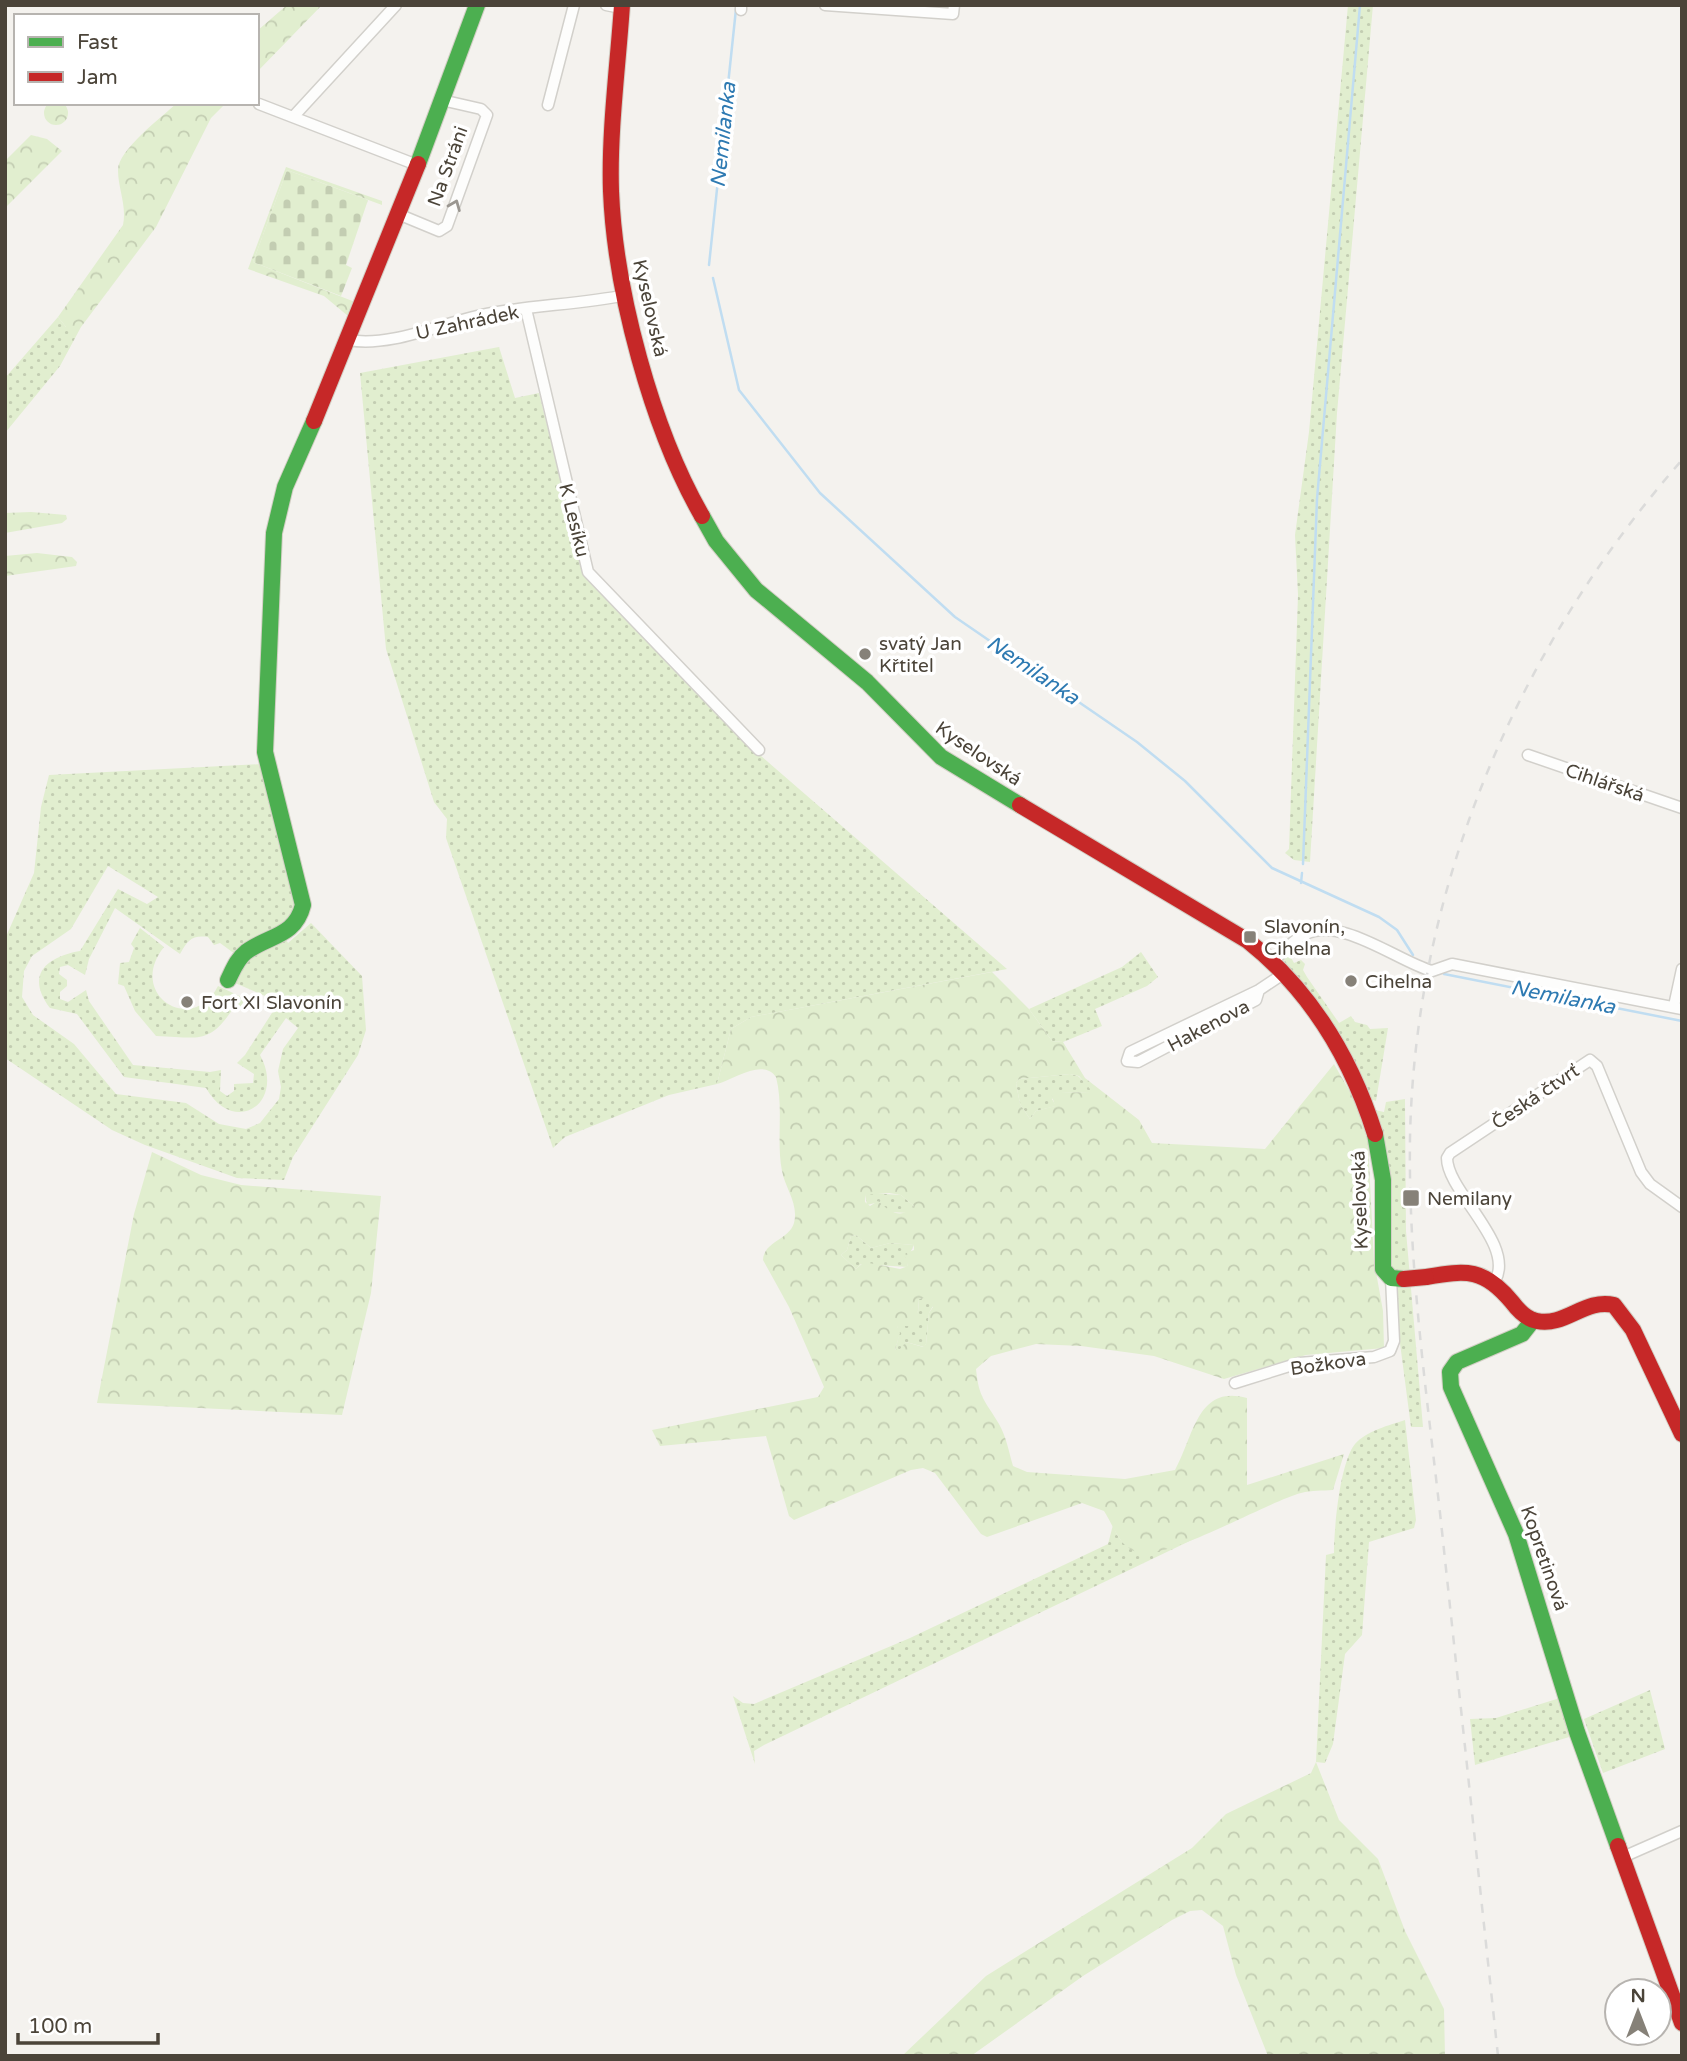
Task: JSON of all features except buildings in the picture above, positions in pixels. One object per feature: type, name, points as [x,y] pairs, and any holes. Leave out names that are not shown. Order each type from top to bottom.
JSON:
[{"type":"street","points":[[293,117],[396,5]]},
{"type":"street","points":[[548,105],[574,5]]},
{"type":"street","points":[[825,5],[953,10]]},
{"type":"street","name":"Kyselovská","points":[[617,6],[611,197],[614,234],[647,383],[687,490],[724,551],[756,590],[867,682],[941,757],[1280,966],[1344,1056],[1374,1125],[1383,1173],[1383,1266],[1398,1278]]},
{"type":"street","name":"Na Stráni","points":[[228,980],[244,954],[285,934],[302,918],[303,905],[265,752],[274,533],[285,487],[349,340],[444,101],[473,7]]},
{"type":"street","name":"Na Stráni","points":[[398,215],[439,231],[446,228],[487,115],[481,109],[444,101]]},
{"type":"street","points":[[259,104],[417,165]]},
{"type":"street","name":"U Zahrádek","points":[[349,340],[364,342],[404,335],[483,314],[626,295]]},
{"type":"street","name":"K Lesíku","points":[[526,309],[587,572],[759,750]]},
{"type":"street","name":"Cihlářská","points":[[1528,755],[1682,808]]},
{"type":"street","points":[[1259,990],[1303,935],[1323,931],[1368,941],[1398,958],[1432,971],[1452,964],[1678,1007],[1682,969]]},
{"type":"street","name":"Hakenova","points":[[1259,990],[1256,1000],[1138,1062],[1127,1061],[1130,1052],[1259,990]]},
{"type":"street","name":"Česká čtvrť","points":[[1495,1281],[1499,1273],[1492,1242],[1453,1177],[1447,1158],[1457,1148],[1590,1060],[1597,1066],[1641,1172],[1650,1184],[1682,1207]]},
{"type":"street","points":[[1398,1278],[1469,1272],[1495,1281],[1518,1309],[1532,1320],[1551,1321],[1597,1302],[1616,1306],[1633,1329],[1682,1434]]},
{"type":"street","name":"Božkova","points":[[1235,1383],[1299,1363],[1374,1357],[1390,1351],[1394,1341],[1398,1278]]},
{"type":"street","name":"Kopretinová","points":[[1532,1320],[1521,1334],[1457,1362],[1450,1372],[1451,1387],[1516,1534],[1577,1732],[1682,2023]]},
{"type":"street","points":[[1623,1857],[1682,1831]]},
{"type":"green space","points":[[287,5],[322,5],[259,70],[259,29]]},
{"type":"green space","points":[[1348,5],[1373,5],[1337,413],[1310,862],[1294,860],[1285,853],[1289,849],[1298,595],[1295,535],[1309,432]]},
{"type":"green space","points":[[48,105],[64,105],[67,117],[60,124],[52,124],[45,117]]},
{"type":"green space","points":[[175,105],[224,105],[211,118],[156,227],[81,327],[66,327],[58,317],[123,225],[124,211],[118,170],[120,162],[125,153]]},
{"type":"green space","points":[[31,135],[47,139],[62,151],[5,208],[5,161]]},
{"type":"green space","points":[[286,167],[382,201],[382,205],[287,170],[253,262],[355,302],[348,316],[324,296],[248,269]]},
{"type":"green space","points":[[287,170],[368,200],[346,265],[352,268],[341,296],[253,262]]},
{"type":"green space","points":[[58,317],[66,327],[81,327],[60,366],[5,433],[5,378]]},
{"type":"green space","points":[[499,347],[515,398],[539,393],[584,574],[746,743],[1007,969],[751,1017],[731,1029],[717,1084],[669,1095],[565,1137],[553,1148],[446,838],[447,819],[434,802],[386,649],[360,373]]},
{"type":"green space","points":[[5,513],[66,515],[67,519],[62,523],[5,533]]},
{"type":"green space","points":[[37,553],[72,557],[77,562],[76,566],[5,576],[5,556]]},
{"type":"green space","points":[[263,764],[297,905],[281,930],[288,943],[311,923],[362,976],[366,1030],[358,1055],[293,1157],[284,1180],[237,1178],[145,1145],[112,1130],[5,1058],[5,939],[34,873],[41,807],[49,775]],"holes":[[[108,866],[158,897],[147,904],[118,889],[80,951],[57,958],[43,969],[39,986],[50,1008],[77,1014],[124,1077],[206,1088],[218,1103],[230,1111],[243,1112],[254,1108],[262,1099],[267,1087],[266,1072],[260,1055],[286,1018],[298,1028],[283,1049],[278,1071],[281,1087],[279,1099],[260,1123],[246,1129],[219,1124],[186,1103],[116,1094],[74,1044],[33,1015],[22,997],[24,971],[32,956],[71,929]],[[115,908],[180,954],[194,938],[208,937],[214,945],[220,943],[235,954],[228,980],[279,1002],[237,1063],[254,1074],[253,1083],[234,1084],[234,1091],[227,1096],[220,1091],[221,1070],[210,1072],[133,1065],[89,1001],[86,990],[68,1002],[60,999],[60,992],[67,986],[67,980],[59,974],[60,967],[68,965],[85,975],[89,959]]]},
{"type":"green space","points":[[140,928],[164,947],[154,964],[153,980],[158,993],[167,1003],[179,1008],[193,1008],[207,1001],[218,986],[246,999],[239,1009],[234,1007],[209,1034],[193,1038],[156,1036],[135,1011],[124,986],[118,984],[120,963],[129,962],[134,948],[131,944]]},
{"type":"green space","points":[[1141,952],[1158,977],[1147,986],[1095,1009],[1102,1026],[1063,1042],[1052,1041],[1029,1009],[1122,967]]},
{"type":"green space","points":[[1289,954],[1294,963],[1301,960],[1305,964],[1303,970],[1307,977],[1339,1023],[1351,1016],[1355,1022],[1367,1025],[1370,1029],[1388,1028],[1376,1101],[1371,1099],[1285,963],[1283,957]]},
{"type":"green space","points":[[992,972],[1029,1009],[1052,1041],[1063,1042],[1085,1078],[1139,1120],[1152,1143],[1265,1149],[1334,1064],[1358,1106],[1368,1142],[1374,1261],[1383,1311],[1384,1348],[1306,1355],[1224,1379],[1154,1356],[1081,1346],[1036,1344],[991,1356],[976,1369],[981,1393],[1001,1429],[1013,1466],[1027,1472],[1125,1479],[1175,1470],[1199,1416],[1217,1399],[1230,1396],[1247,1398],[1247,1485],[1344,1454],[1333,1490],[1301,1493],[1191,1541],[1149,1553],[1130,1549],[1121,1540],[1104,1511],[1082,1503],[987,1537],[981,1534],[935,1473],[923,1468],[911,1470],[794,1520],[789,1516],[766,1436],[660,1446],[652,1430],[818,1397],[824,1387],[789,1307],[763,1260],[772,1244],[791,1229],[795,1216],[780,1159],[776,1077],[764,1069],[717,1084],[731,1029],[751,1017]],"holes":[[[1070,1074],[1079,1076],[1090,1092],[1051,1093],[1055,1106],[1036,1111],[1030,1119],[1020,1104],[1016,1083],[1019,1079]],[[865,1195],[901,1195],[914,1206],[905,1213],[896,1213],[878,1201],[870,1206],[865,1202]],[[856,1235],[871,1248],[890,1243],[914,1245],[914,1250],[904,1254],[908,1266],[900,1269],[864,1262],[856,1269],[841,1255],[847,1250],[851,1236]],[[924,1298],[933,1307],[929,1313],[926,1344],[923,1347],[906,1342],[900,1349],[895,1350],[900,1333],[897,1326],[913,1326],[917,1321],[919,1299]]]},
{"type":"green space","points":[[1070,1074],[1078,1076],[1091,1088],[1090,1092],[1061,1093],[1052,1099],[1056,1106],[1036,1111],[1030,1119],[1020,1104],[1016,1083],[1019,1079]]},
{"type":"green space","points":[[1405,1099],[1406,1231],[1423,1427],[1411,1427],[1393,1290],[1401,1272],[1395,1272],[1390,1264],[1375,1110],[1384,1112],[1386,1102]]},
{"type":"green space","points":[[152,1152],[201,1175],[241,1185],[381,1196],[371,1293],[342,1415],[97,1403],[134,1214]]},
{"type":"green space","points":[[865,1195],[901,1195],[914,1206],[908,1213],[889,1212],[879,1202],[867,1205]]},
{"type":"green space","points":[[856,1235],[871,1248],[890,1243],[914,1245],[907,1259],[908,1267],[861,1264],[856,1269],[841,1255],[847,1250],[851,1236]]},
{"type":"green space","points":[[924,1297],[933,1306],[929,1313],[926,1344],[924,1347],[906,1342],[901,1349],[895,1351],[899,1335],[897,1326],[907,1326],[918,1312],[919,1299]]},
{"type":"green space","points":[[1405,1420],[1416,1520],[1414,1528],[1369,1542],[1362,1635],[1345,1654],[1333,1744],[1325,1763],[1316,1762],[1326,1555],[1334,1553],[1337,1512],[1345,1465],[1355,1444],[1365,1435]]},
{"type":"green space","points":[[1113,1525],[1119,1538],[1137,1550],[1160,1550],[1196,1538],[764,1745],[754,1751],[755,1764],[733,1696],[743,1703],[754,1704],[910,1638],[1108,1544]]},
{"type":"green space","points":[[1650,1690],[1665,1749],[1603,1773],[1584,1719]]},
{"type":"green space","points":[[1563,1697],[1576,1735],[1475,1765],[1470,1719],[1496,1718]]},
{"type":"green space","points":[[1316,1762],[1339,1820],[1378,1859],[1405,1931],[1444,2009],[1445,2056],[1268,2056],[1236,1975],[1223,1926],[1202,1910],[1190,1911],[1172,1920],[1083,1976],[971,2056],[902,2056],[986,1976],[1192,1848],[1226,1814],[1311,1773]]},
{"type":"waterway","points":[[1303,864],[1317,499],[1360,5]]},
{"type":"waterway","name":"Nemilanka","points":[[709,265],[736,9]]},
{"type":"waterway","name":"Nemilanka","points":[[713,278],[739,390],[820,493],[955,617],[1137,742],[1185,781],[1272,868],[1379,917],[1397,930],[1413,955]]},
{"type":"waterway","points":[[1301,883],[1302,873]]},
{"type":"waterway","name":"Nemilanka","points":[[1444,974],[1682,1021]]},
{"type":"railway","points":[[1498,2056],[1415,1282],[1410,1138],[1416,1045],[1431,953],[1455,863],[1486,775],[1525,691],[1571,610],[1623,533],[1682,460]]},
{"type":"traffic: fast","points":[[418,164],[477,5]]},
{"type":"traffic: fast","points":[[228,980],[243,955],[288,929],[299,916],[303,905],[265,752],[274,533],[285,487],[314,421]]},
{"type":"traffic: fast","points":[[702,516],[716,541],[756,590],[867,682],[941,757],[1020,805]]},
{"type":"traffic: fast","points":[[1375,1134],[1383,1180],[1383,1269],[1391,1278],[1404,1279]]},
{"type":"traffic: fast","points":[[1533,1320],[1522,1334],[1457,1362],[1450,1372],[1451,1387],[1516,1534],[1577,1732],[1618,1846]]},
{"type":"traffic: jam","points":[[622,5],[611,168],[614,230],[620,272],[628,315],[652,401],[667,443],[702,516]]},
{"type":"traffic: jam","points":[[314,421],[418,164]]},
{"type":"traffic: jam","points":[[1020,805],[1248,941],[1271,961],[1310,1004],[1326,1028],[1354,1079],[1375,1134]]},
{"type":"traffic: jam","points":[[1426,1277],[1453,1273],[1483,1277],[1502,1291],[1523,1314],[1537,1321],[1557,1320],[1594,1305],[1614,1305],[1633,1330],[1682,1434]]},
{"type":"traffic: jam","points":[[1404,1279],[1426,1277]]},
{"type":"traffic: jam","points":[[1618,1846],[1682,2023]]},
{"type":"place","name":"svatý Jan Křtitel","points":[[865,654]]},
{"type":"place","name":"Slavonín, Cihelna","points":[[1250,937]]},
{"type":"place","name":"Cihelna","points":[[1351,981]]},
{"type":"place","name":"Fort XI Slavonín","points":[[187,1002]]},
{"type":"place","name":"Nemilany","points":[[1411,1198]]}]
